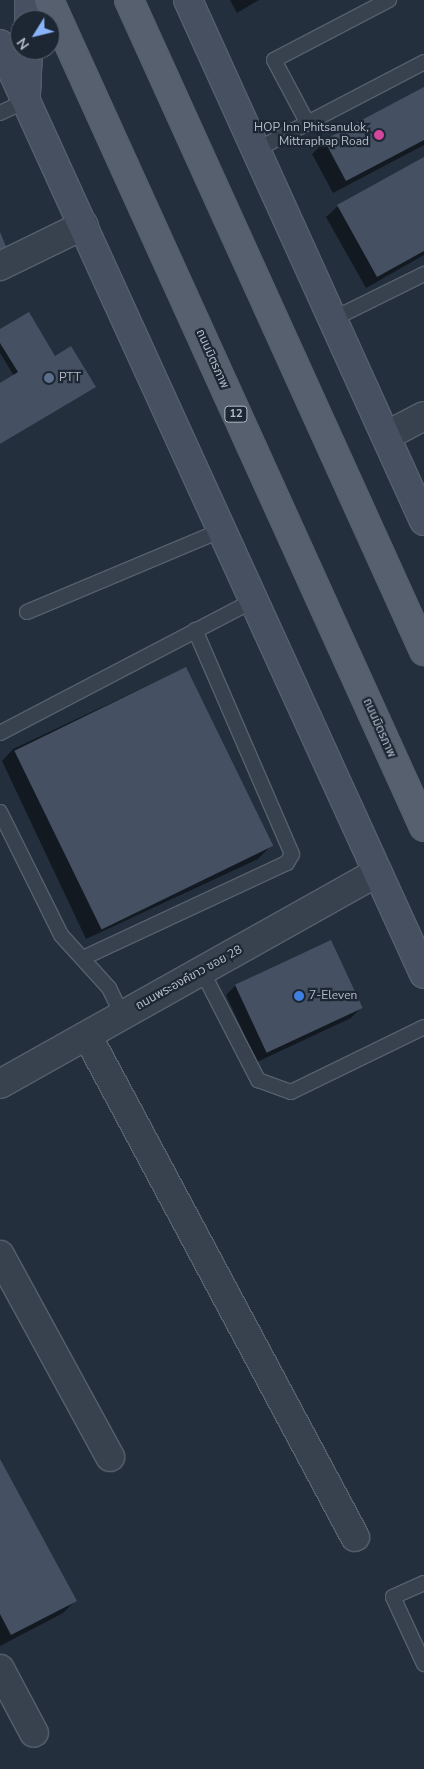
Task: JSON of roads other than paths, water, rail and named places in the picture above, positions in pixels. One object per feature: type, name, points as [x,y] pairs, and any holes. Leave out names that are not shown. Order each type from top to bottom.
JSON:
[{"type":"main road","name":"ถนนมิตรภาพ","points":[[49,0],[424,827]]},
{"type":"main road","points":[[129,0],[424,651]]},
{"type":"main road","points":[[188,0],[424,521]]},
{"type":"main road","points":[[0,44],[424,974]]},
{"type":"main road","points":[[26,101],[28,60]]},
{"type":"street","points":[[0,266],[84,225]]},
{"type":"street","points":[[386,436],[424,416]]},
{"type":"street","name":"ถนนพระองค์ขาว ซอย 28","points":[[0,1084],[378,872]]},
{"type":"street","points":[[87,1035],[356,1537]]},
{"type":"street","points":[[0,1255],[110,1457]]},
{"type":"street","points":[[0,1669],[34,1732]]},
{"type":"lane","points":[[307,122],[274,60],[389,0]]},
{"type":"lane","points":[[256,150],[424,62]]},
{"type":"lane","points":[[0,112],[26,101]]},
{"type":"lane","points":[[332,318],[424,274]]},
{"type":"lane","points":[[27,612],[222,530]]},
{"type":"lane","points":[[0,733],[254,600]]},
{"type":"lane","points":[[83,958],[287,863],[292,854],[195,630]]},
{"type":"lane","points":[[0,812],[61,935],[109,988],[122,1015]]},
{"type":"lane","points":[[202,971],[258,1080],[291,1092],[424,1027]]},
{"type":"lane","points":[[424,1583],[393,1597],[424,1664]]},
{"type":"place","name":"HOP Inn Phitsanulok, Mittraphap Road","points":[[379,135]]},
{"type":"place","name":"PTT","points":[[49,378]]},
{"type":"place","name":"7-Eleven","points":[[299,996]]}]
